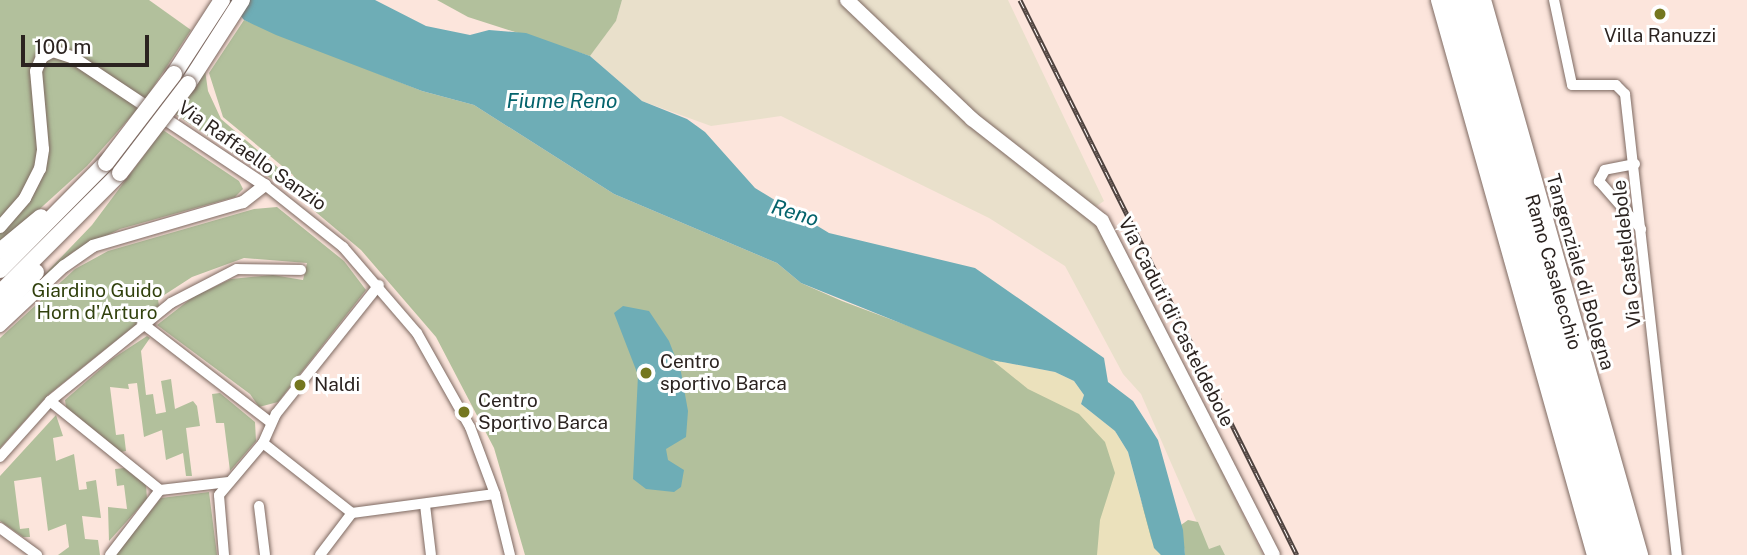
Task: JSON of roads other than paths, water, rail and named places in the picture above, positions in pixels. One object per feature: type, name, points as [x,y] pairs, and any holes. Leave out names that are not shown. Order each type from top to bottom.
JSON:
[{"type":"highway","points":[[0,271],[102,167],[174,74],[222,0]]},
{"type":"highway","points":[[0,293],[120,173],[188,84],[242,0]]},
{"type":"highway","points":[[1440,0],[1596,555]]},
{"type":"highway","name":"Ramo Casalecchio","points":[[1454,0],[1612,555]]},
{"type":"highway","name":"Ramo Casalecchio","points":[[1468,0],[1625,555]]},
{"type":"highway","name":"Tangenziale di Bologna","points":[[1482,0],[1639,555]]},
{"type":"highway","points":[[1489,0],[1500,69]]},
{"type":"highway","points":[[0,251],[102,167]]},
{"type":"highway","points":[[0,311],[74,232],[92,203]]},
{"type":"main road","name":"Via Caduti di Casteldebole","points":[[847,0],[972,119],[1102,221],[1273,555]]},
{"type":"street","name":"Via Casteldebole","points":[[1554,0],[1572,85],[1616,85],[1625,94],[1677,555]]},
{"type":"street","name":"Via Raffaello Sanzio","points":[[0,227],[20,205],[40,169],[43,149],[36,71],[47,53],[58,51],[72,57],[311,218],[379,285],[447,380],[495,494],[510,555]]},
{"type":"street","points":[[1635,164],[1605,170],[1599,181],[1642,230]]},
{"type":"street","points":[[0,326],[64,266],[93,246],[250,200],[265,186]]},
{"type":"street","points":[[0,457],[50,401],[142,323],[193,289],[229,272],[253,267],[301,270]]},
{"type":"street","points":[[224,555],[217,502],[229,482],[263,443],[270,422],[379,285]]},
{"type":"street","points":[[142,323],[270,422]]},
{"type":"street","points":[[50,401],[160,490],[229,482]]},
{"type":"street","points":[[263,443],[352,513],[495,494]]},
{"type":"street","points":[[110,555],[160,490]]},
{"type":"street","points":[[425,505],[431,555]]},
{"type":"street","points":[[259,506],[265,555]]},
{"type":"street","points":[[320,555],[352,513]]},
{"type":"street","points":[[0,528],[37,555]]},
{"type":"water","name":"Fiume Reno","points":[[228,0],[375,0],[426,26],[470,35],[489,30],[526,33],[590,56],[642,101],[687,119],[705,132],[755,188],[829,233],[975,268],[1104,358],[1108,382],[1133,401],[1158,440],[1183,530],[1185,555],[1161,555],[1154,548],[1128,452],[1115,431],[1081,404],[1084,395],[1074,381],[1055,372],[992,360],[801,283],[777,263],[614,194],[474,105],[422,91],[276,35],[244,20]]},
{"type":"water","points":[[623,306],[649,311],[669,341],[681,372],[688,411],[686,437],[666,449],[668,460],[684,470],[681,487],[674,492],[646,489],[633,479],[638,375],[614,313]]},
{"type":"railway","points":[[1020,0],[1297,555]]},
{"type":"place","name":"Villa Ranuzzi","points":[[1660,14]]},
{"type":"place","name":"Centro sportivo Barca","points":[[646,373]]},
{"type":"place","name":"Naldi","points":[[300,385]]},
{"type":"place","name":"Centro Sportivo Barca","points":[[464,412]]},
{"type":"water label","name":"Reno","points":[[795,213]]},
{"type":"park label","name":"Giardino Guido Horn d'Arturo","points":[[97,302]]}]
